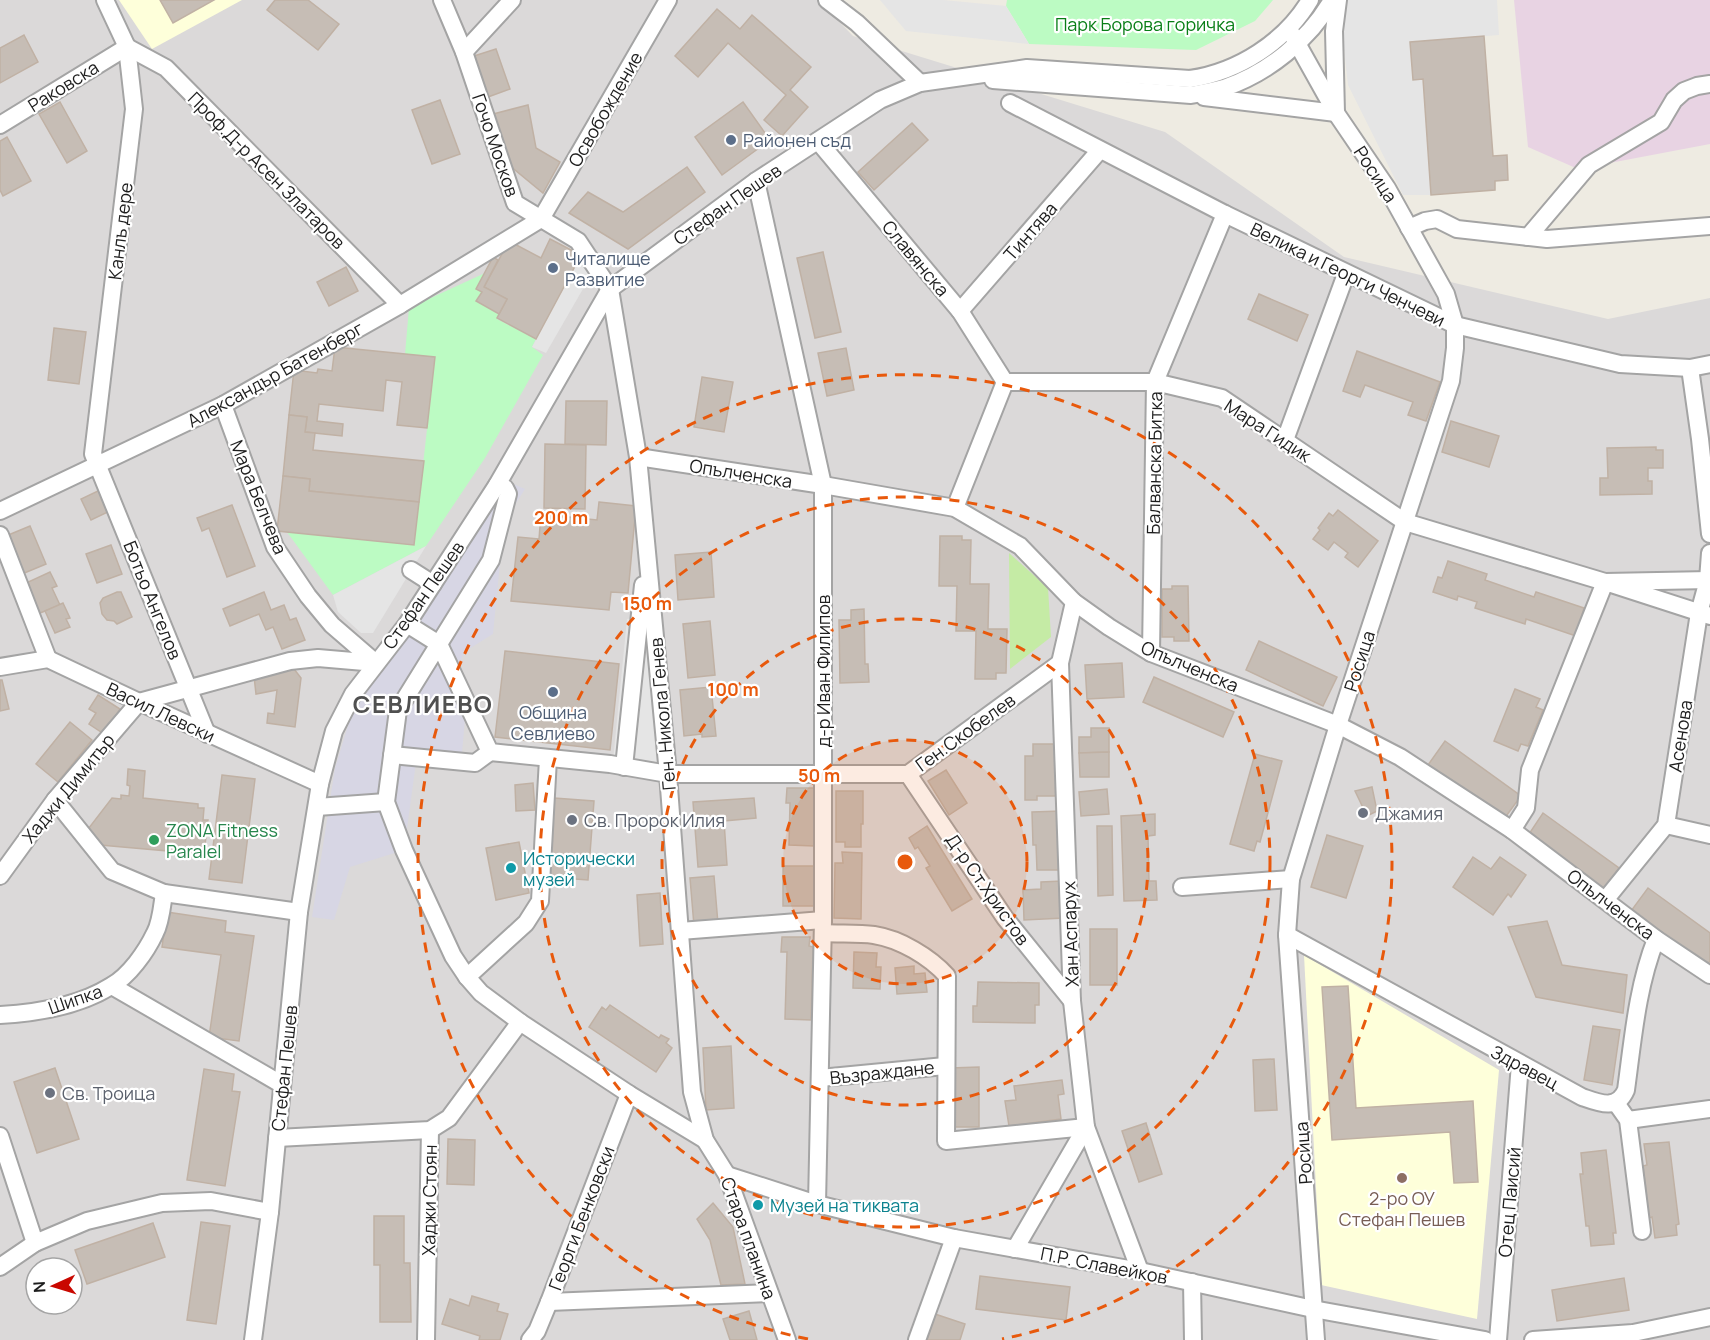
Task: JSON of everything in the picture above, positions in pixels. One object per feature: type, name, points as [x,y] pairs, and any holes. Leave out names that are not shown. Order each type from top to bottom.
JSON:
[{"type":"street","name":"Канлъ дере","points":[[98,466],[93,454],[134,109],[127,48],[105,0]]},
{"type":"street","name":"Гочо Москов","points":[[442,0],[464,52],[515,203],[578,241],[610,289]]},
{"type":"street","points":[[464,52],[512,0]]},
{"type":"street","name":"Освобождение","points":[[542,219],[668,0]]},
{"type":"street","points":[[827,0],[857,23],[920,84]]},
{"type":"street","name":"Стефан Пешев","points":[[965,77],[1191,95],[1242,81],[1266,67],[1293,36],[1310,0]]},
{"type":"street","name":"Стефан Пешев","points":[[258,1339],[299,912],[320,784],[334,731],[353,694],[407,624],[497,485],[610,289],[756,181],[880,100],[920,84],[1027,68],[1190,79],[1207,76],[1225,71],[1293,36],[1323,16],[1332,0]]},
{"type":"street","points":[[1191,95],[1336,113],[1334,32],[1338,0]]},
{"type":"street","name":"Росица","points":[[1293,36],[1336,113],[1387,188],[1446,294],[1455,325],[1451,381],[1338,725],[1291,879],[1287,935],[1316,1340]]},
{"type":"street","name":"Раковска","points":[[0,125],[127,48]]},
{"type":"street","name":"Проф.Д-р Асен Златаров","points":[[127,48],[166,68],[400,305]]},
{"type":"street","points":[[1528,237],[1590,165],[1661,122],[1674,100],[1684,91],[1710,84]]},
{"type":"street","name":"Велика и Георги Ченчеви","points":[[1010,103],[1225,214],[1455,325],[1620,364],[1690,368],[1710,364]]},
{"type":"street","name":"Славянска","points":[[818,141],[960,311],[1005,382]]},
{"type":"street","name":"Тинтява","points":[[960,311],[1100,150]]},
{"type":"street","name":"д-р Иван Филипов","points":[[756,181],[823,485],[823,927],[817,1204]]},
{"type":"street","name":"Балванска Битка","points":[[1151,653],[1155,382],[1225,214]]},
{"type":"street","name":"Александър Батенберг","points":[[0,511],[224,405],[400,305],[542,219]]},
{"type":"street","points":[[1409,228],[1437,219],[1457,228],[1547,239],[1710,226]]},
{"type":"street","points":[[1285,440],[1346,274]]},
{"type":"street","name":"Ген. Никола Генев","points":[[610,289],[638,457],[668,774],[692,1092],[705,1140]]},
{"type":"street","points":[[1690,368],[1705,438],[1710,534]]},
{"type":"street","points":[[955,508],[1005,382]]},
{"type":"street","name":"Мара Гидик","points":[[1005,382],[1155,382],[1222,399],[1405,522],[1705,614]]},
{"type":"street","name":"Мара Белчева","points":[[224,405],[275,547],[308,596],[332,625],[376,663]]},
{"type":"street","name":"Опълченска","points":[[638,457],[955,508],[1020,546],[1074,602],[1151,653],[1338,725],[1401,757],[1512,830],[1656,939],[1710,975]]},
{"type":"street","name":"Ботьо Ангелов","points":[[98,466],[207,734]]},
{"type":"street","points":[[497,485],[505,488],[508,494],[491,560],[398,710],[386,802],[404,850],[453,956],[481,993],[520,1022],[629,1094],[705,1140]]},
{"type":"street","points":[[0,535],[48,659],[0,667]]},
{"type":"street","name":"Асенова","points":[[1666,825],[1705,614],[1710,553]]},
{"type":"street","points":[[411,570],[433,584]]},
{"type":"street","points":[[617,765],[642,587],[649,577]]},
{"type":"street","name":"Мара Гидик","points":[[1605,582],[1709,580]]},
{"type":"street","points":[[1512,830],[1526,808],[1530,770],[1605,582]]},
{"type":"street","name":"Хан Аспарух","points":[[1074,602],[1060,663],[1072,1001],[1086,1127],[1140,1271]]},
{"type":"street","points":[[392,755],[475,763],[490,752],[439,644],[407,624]]},
{"type":"street","points":[[138,702],[290,661],[318,658],[376,663]]},
{"type":"street","name":"Васил Левски","points":[[48,659],[320,784]]},
{"type":"street","name":"Ген.Скобелев","points":[[490,752],[617,765],[668,774],[908,774],[1060,663]]},
{"type":"street","name":"Хаджи Димитър","points":[[0,876],[55,800],[138,702]]},
{"type":"street","points":[[467,977],[526,923],[540,901],[548,759]]},
{"type":"street","name":"Д-р Ст.Христов","points":[[908,774],[1005,918],[1072,1001]]},
{"type":"street","points":[[55,800],[112,871],[164,893],[299,912]]},
{"type":"street","points":[[317,807],[386,802]]},
{"type":"street","points":[[1606,899],[1666,825],[1710,835]]},
{"type":"street","points":[[1182,887],[1291,879]]},
{"type":"street","name":"Шипка","points":[[0,1015],[53,1009],[112,986],[127,973],[156,932],[164,893]]},
{"type":"street","points":[[680,931],[823,927],[876,935],[892,941],[937,965],[947,976],[946,1141],[1086,1127]]},
{"type":"street","name":"Здравец","points":[[1287,935],[1582,1097],[1605,1103],[1616,1103]]},
{"type":"street","points":[[1642,1231],[1628,1120],[1616,1103],[1622,1099],[1626,1090],[1639,998],[1645,968],[1656,939]]},
{"type":"street","points":[[112,986],[281,1084]]},
{"type":"street","name":"Хаджи Стоян","points":[[426,1340],[430,1130],[449,1118],[520,1022]]},
{"type":"street","name":"Отец Паисий","points":[[1498,1340],[1520,1064]]},
{"type":"street","name":"Възраждане","points":[[820,1078],[945,1066]]},
{"type":"street","name":"Георги Бенковски","points":[[530,1340],[537,1331],[549,1302],[629,1094]]},
{"type":"street","points":[[1628,1120],[1710,1109]]},
{"type":"street","points":[[1015,1249],[1086,1127]]},
{"type":"street","points":[[277,1138],[430,1130]]},
{"type":"street","points":[[0,1136],[7,1181],[35,1243]]},
{"type":"street","name":"Стара планина","points":[[705,1140],[727,1175],[787,1340]]},
{"type":"street","name":"П.Р. Славейков","points":[[727,1175],[817,1204],[954,1238],[1140,1271],[1313,1309],[1485,1340]]},
{"type":"street","points":[[0,1267],[35,1243],[87,1221],[162,1203],[211,1201],[270,1212]]},
{"type":"street","points":[[917,1340],[954,1238]]},
{"type":"street","points":[[1192,1282],[1193,1340]]},
{"type":"street","points":[[549,1302],[769,1293]]},
{"type":"street","points":[[1533,1340],[1633,1337],[1710,1317]]},
{"type":"shaded area","points":[[0,0],[818,0],[853,36],[1165,132],[1344,257],[1608,319],[1710,298],[1710,1340],[0,1340]]},
{"type":"shaded area","points":[[119,0],[242,0],[152,49]]},
{"type":"shaded area","points":[[880,0],[943,0],[1006,6],[1029,44],[906,31]]},
{"type":"shaded area","points":[[1345,0],[1497,0],[1499,35],[1410,42],[1413,80],[1423,79],[1431,195],[1403,195],[1348,85],[1341,24]]},
{"type":"shaded area","points":[[1514,0],[1710,0],[1710,144],[1578,169],[1528,147]]},
{"type":"shaded area","points":[[581,255],[591,275],[546,353],[532,347]]},
{"type":"shaded area","points":[[506,481],[525,489],[504,522],[493,634],[464,652],[457,671],[456,694],[465,718],[462,753],[418,748],[404,850],[350,867],[334,920],[312,917],[335,768],[354,706],[413,628],[505,489]]},
{"type":"shaded area","points":[[426,546],[373,633],[361,633],[338,612],[333,595]]},
{"type":"shaded area","points":[[650,616],[664,767],[613,761],[627,619]]},
{"type":"shaded area","name":"2-ро ОУ Стефан Пешев","points":[[1304,955],[1499,1070],[1477,1319],[1321,1285]]},
{"type":"green space","name":"Парк Борова горичка","points":[[1007,0],[1273,0],[1255,21],[1196,50],[1029,44],[1006,6]]},
{"type":"green space","points":[[485,273],[482,292],[477,302],[499,314],[497,319],[536,339],[532,347],[543,355],[485,458],[426,546],[333,595],[287,532],[414,545],[435,358],[405,354],[409,308]]},
{"type":"green space","points":[[1009,553],[1048,588],[1051,637],[1010,669]]},
{"type":"building","points":[[160,0],[214,0],[173,23]]},
{"type":"building","points":[[275,0],[308,0],[339,24],[318,50],[267,10]]},
{"type":"building","points":[[717,9],[740,29],[752,15],[811,67],[790,90],[808,107],[782,136],[764,120],[786,95],[728,43],[698,77],[675,56]]},
{"type":"building","points":[[24,35],[38,62],[0,83],[0,48]]},
{"type":"building","points":[[1484,36],[1493,156],[1507,155],[1508,180],[1495,181],[1495,190],[1431,195],[1423,79],[1413,80],[1410,42]]},
{"type":"building","points":[[496,49],[510,89],[488,97],[474,56]]},
{"type":"building","points":[[440,100],[460,154],[432,164],[412,110]]},
{"type":"building","points":[[60,102],[87,151],[67,163],[39,114]]},
{"type":"building","points":[[743,102],[770,140],[722,175],[695,137]]},
{"type":"building","points":[[528,105],[536,148],[560,162],[543,193],[509,165],[493,114]]},
{"type":"building","points":[[912,123],[928,140],[874,190],[858,172]]},
{"type":"building","points":[[7,137],[31,181],[3,196],[0,190],[0,141]]},
{"type":"building","points":[[687,167],[705,192],[628,249],[569,213],[588,192],[623,212]]},
{"type":"building","points":[[550,239],[581,255],[536,339],[497,318],[507,299],[484,287],[509,241],[541,258]]},
{"type":"building","points":[[823,252],[841,332],[815,338],[797,258]]},
{"type":"building","points":[[493,257],[498,260],[484,287],[507,299],[499,314],[476,301],[482,292],[476,289]]},
{"type":"building","points":[[346,267],[358,291],[329,306],[317,282]]},
{"type":"building","points":[[1259,294],[1308,315],[1297,341],[1248,319]]},
{"type":"building","points":[[54,328],[86,332],[79,384],[48,380]]},
{"type":"building","points":[[335,347],[435,357],[427,428],[397,425],[402,382],[386,380],[383,411],[319,404],[317,421],[343,424],[342,436],[305,432],[307,417],[289,415],[294,370],[317,373],[318,369],[332,371]]},
{"type":"building","points":[[846,348],[854,390],[827,396],[818,353]]},
{"type":"building","points":[[1357,351],[1440,382],[1426,421],[1408,415],[1413,402],[1365,385],[1360,397],[1343,391]]},
{"type":"building","points":[[702,377],[733,382],[724,432],[694,427]]},
{"type":"building","points":[[566,401],[607,401],[606,445],[565,444]]},
{"type":"building","points":[[289,415],[307,417],[305,432],[315,433],[313,450],[424,461],[419,502],[309,491],[310,479],[283,476]]},
{"type":"building","points":[[1451,421],[1499,436],[1489,467],[1442,452]]},
{"type":"building","points":[[545,444],[586,445],[585,509],[544,508]]},
{"type":"building","points":[[1656,447],[1656,450],[1663,450],[1663,468],[1648,468],[1648,481],[1652,481],[1652,494],[1600,495],[1600,478],[1608,478],[1607,448]]},
{"type":"building","points":[[283,476],[310,479],[309,491],[419,502],[414,545],[277,531]]},
{"type":"building","points":[[100,490],[110,511],[91,520],[81,499]]},
{"type":"building","points":[[599,502],[636,506],[628,593],[611,592],[609,610],[511,601],[518,537],[539,539],[541,514],[597,520]]},
{"type":"building","points":[[232,505],[255,566],[227,577],[209,528],[202,531],[197,518]]},
{"type":"building","points":[[1338,510],[1378,541],[1358,567],[1345,557],[1348,553],[1334,542],[1328,550],[1313,539],[1329,513],[1333,516]]},
{"type":"building","points":[[30,526],[46,564],[22,574],[6,536]]},
{"type":"building","points":[[940,536],[962,536],[962,540],[971,540],[970,584],[989,584],[988,629],[1007,629],[1006,673],[996,673],[996,679],[975,679],[976,631],[956,631],[957,586],[939,586]]},
{"type":"building","points":[[111,545],[122,574],[97,583],[86,554]]},
{"type":"building","points":[[711,552],[714,597],[678,600],[675,555]]},
{"type":"building","points":[[1448,561],[1487,574],[1485,580],[1534,597],[1536,592],[1584,608],[1576,636],[1526,619],[1525,624],[1475,608],[1477,602],[1458,596],[1457,600],[1433,592],[1438,577],[1442,578]]},
{"type":"building","points":[[50,572],[57,586],[52,588],[60,605],[40,613],[26,583]]},
{"type":"building","points":[[1172,586],[1188,586],[1189,641],[1174,641],[1174,637],[1162,637],[1162,589],[1172,589]]},
{"type":"building","points":[[121,592],[132,617],[117,624],[107,620],[102,614],[100,603],[103,598]]},
{"type":"building","points":[[264,592],[271,610],[284,605],[290,620],[296,618],[305,640],[282,649],[273,627],[266,630],[259,614],[230,626],[223,609]]},
{"type":"building","points":[[63,603],[70,618],[66,619],[70,627],[55,633],[45,611]]},
{"type":"building","points":[[864,609],[865,664],[868,664],[869,682],[840,683],[839,620],[851,620],[851,610]]},
{"type":"building","points":[[710,621],[715,675],[688,678],[683,624]]},
{"type":"building","points":[[1259,641],[1337,677],[1323,706],[1246,670]]},
{"type":"building","points":[[505,651],[619,664],[610,750],[495,737]]},
{"type":"building","points":[[1122,663],[1124,697],[1087,699],[1085,665]]},
{"type":"building","points":[[294,669],[301,678],[295,727],[267,723],[268,713],[274,714],[277,690],[256,694],[254,676]]},
{"type":"building","points":[[1154,677],[1234,712],[1223,737],[1143,702]]},
{"type":"building","points":[[0,680],[2,680],[9,709],[0,711]]},
{"type":"building","points":[[711,687],[716,736],[702,737],[702,734],[684,736],[680,690]]},
{"type":"building","points":[[1515,689],[1540,699],[1536,707],[1543,710],[1528,746],[1521,744],[1518,751],[1494,741]]},
{"type":"building","points":[[98,695],[120,709],[104,734],[89,724],[96,713],[89,709]]},
{"type":"building","points":[[70,722],[92,740],[58,782],[36,764]]},
{"type":"building","points":[[1091,728],[1109,728],[1109,752],[1079,753],[1079,737],[1091,737]]},
{"type":"building","points":[[1445,741],[1521,796],[1504,819],[1428,765]]},
{"type":"building","points":[[1033,744],[1056,744],[1056,796],[1037,796],[1037,800],[1025,800],[1025,756],[1033,756]]},
{"type":"building","points":[[1109,752],[1109,777],[1080,777],[1079,753]]},
{"type":"building","points":[[1255,754],[1282,761],[1260,842],[1257,841],[1254,851],[1230,844]]},
{"type":"building","points":[[128,769],[145,771],[143,798],[198,804],[198,808],[204,808],[203,820],[208,820],[204,853],[199,852],[199,858],[189,857],[190,853],[100,845],[85,833],[112,798],[121,799],[121,795],[129,796]]},
{"type":"building","points":[[946,770],[967,803],[949,815],[928,781]]},
{"type":"building","points":[[222,775],[255,779],[242,883],[209,879]]},
{"type":"building","points":[[533,783],[535,810],[516,811],[515,785]]},
{"type":"building","points":[[1372,787],[1377,811],[1367,816],[1355,791]]},
{"type":"building","points":[[787,788],[814,788],[814,846],[789,845],[790,803],[786,803]]},
{"type":"building","points":[[1107,789],[1109,814],[1081,816],[1079,792]]},
{"type":"building","points":[[836,791],[863,791],[861,847],[845,847],[845,842],[836,842]]},
{"type":"building","points":[[554,798],[594,801],[588,880],[548,877]]},
{"type":"building","points":[[754,798],[756,818],[724,821],[727,865],[698,867],[693,802]]},
{"type":"building","points":[[1061,811],[1062,870],[1037,870],[1036,845],[1033,845],[1032,812]]},
{"type":"building","points":[[1543,813],[1619,868],[1602,891],[1527,837]]},
{"type":"building","points":[[1155,814],[1155,835],[1148,836],[1149,881],[1156,881],[1157,900],[1124,901],[1121,816]]},
{"type":"building","points":[[927,826],[972,899],[952,911],[926,868],[930,866],[918,847],[915,849],[909,838]]},
{"type":"building","points":[[1097,826],[1112,826],[1113,895],[1098,896]]},
{"type":"building","points":[[1327,835],[1363,846],[1346,898],[1311,887]]},
{"type":"building","points":[[519,842],[529,893],[496,900],[486,848]]},
{"type":"building","points":[[842,852],[862,853],[861,919],[834,918],[835,863],[843,863]]},
{"type":"building","points":[[1473,857],[1491,869],[1500,857],[1526,875],[1511,897],[1508,894],[1493,915],[1453,887]]},
{"type":"building","points":[[783,866],[814,866],[814,906],[783,906]]},
{"type":"building","points":[[714,876],[718,924],[694,926],[690,878]]},
{"type":"building","points":[[1062,881],[1064,918],[1024,920],[1023,890],[1041,889],[1041,882]]},
{"type":"building","points":[[1648,888],[1710,933],[1710,961],[1706,966],[1631,911]]},
{"type":"building","points":[[660,893],[663,944],[640,946],[637,895]]},
{"type":"building","points":[[167,912],[226,921],[225,932],[254,936],[239,1041],[209,1037],[221,955],[162,947]]},
{"type":"building","points":[[1547,921],[1562,965],[1627,975],[1623,1013],[1536,997],[1508,927]]},
{"type":"building","points":[[1090,929],[1117,929],[1117,985],[1090,985]]},
{"type":"building","points":[[782,937],[810,937],[809,946],[813,947],[811,1020],[785,1019],[787,952],[781,952]]},
{"type":"building","points":[[854,952],[877,953],[876,967],[881,967],[880,989],[853,988]]},
{"type":"building","points":[[914,966],[914,974],[925,973],[927,992],[897,994],[895,968]]},
{"type":"building","points":[[978,982],[1039,983],[1039,1005],[1035,1005],[1035,1023],[973,1022],[973,1006],[977,1006]]},
{"type":"building","points":[[1348,986],[1356,1108],[1473,1101],[1478,1182],[1454,1183],[1450,1132],[1332,1140],[1322,987]]},
{"type":"building","points":[[610,1005],[659,1038],[661,1035],[669,1039],[666,1043],[672,1048],[656,1072],[589,1027],[602,1007],[606,1010]]},
{"type":"building","points":[[1593,1026],[1620,1030],[1612,1085],[1584,1080]]},
{"type":"building","points":[[731,1046],[734,1108],[706,1110],[703,1048]]},
{"type":"building","points":[[1274,1059],[1277,1110],[1255,1111],[1253,1060]]},
{"type":"building","points":[[979,1067],[979,1127],[950,1127],[950,1068]]},
{"type":"building","points":[[55,1068],[79,1139],[37,1153],[14,1082]]},
{"type":"building","points":[[204,1069],[234,1074],[232,1091],[240,1092],[225,1186],[187,1180]]},
{"type":"building","points":[[1062,1080],[1064,1094],[1058,1095],[1061,1119],[1009,1126],[1005,1101],[1016,1100],[1014,1086]]},
{"type":"building","points":[[1146,1123],[1162,1174],[1139,1182],[1122,1131]]},
{"type":"building","points":[[448,1139],[475,1140],[474,1185],[447,1184]]},
{"type":"building","points":[[1669,1142],[1679,1224],[1676,1225],[1677,1235],[1655,1238],[1652,1217],[1649,1218],[1643,1166],[1647,1165],[1644,1144]]},
{"type":"building","points":[[1606,1150],[1616,1233],[1613,1233],[1614,1244],[1591,1246],[1589,1226],[1586,1226],[1580,1174],[1583,1174],[1581,1153]]},
{"type":"building","points":[[713,1203],[733,1227],[745,1284],[721,1285],[710,1240],[697,1219]]},
{"type":"building","points":[[374,1216],[404,1216],[404,1263],[410,1263],[411,1322],[380,1322],[380,1265],[374,1265]]},
{"type":"building","points":[[201,1222],[230,1226],[216,1324],[187,1320]]},
{"type":"building","points":[[153,1223],[165,1257],[87,1284],[84,1276],[84,1256],[77,1256],[75,1250]]},
{"type":"building","points":[[980,1276],[1070,1287],[1066,1320],[976,1309]]},
{"type":"building","points":[[1624,1278],[1629,1310],[1557,1321],[1552,1290]]},
{"type":"building","points":[[472,1296],[499,1304],[497,1311],[508,1314],[500,1340],[479,1340],[480,1336],[442,1324],[450,1299],[469,1306]]},
{"type":"building","points":[[749,1311],[757,1340],[730,1340],[723,1319]]},
{"type":"building","points":[[935,1314],[965,1324],[960,1340],[927,1340]]},
{"type":"place","name":"Районен съд","points":[[731,140]]},
{"type":"place","name":"Читалище Развитие","points":[[553,268]]},
{"type":"place","name":"Община Севлиево","points":[[553,692]]},
{"type":"place","name":"Джамия","points":[[1363,813]]},
{"type":"place","name":"Св. Пророк Илия","points":[[572,820]]},
{"type":"place","name":"ZONA Fitness Paralel","points":[[154,840]]},
{"type":"place","name":"Исторически музей","points":[[511,868]]},
{"type":"place","name":"Св. Троица","points":[[50,1093]]},
{"type":"place","name":"2-ро ОУ Стефан Пешев","points":[[1402,1178]]},
{"type":"place","name":"Музей на тиквата","points":[[758,1205]]},
{"type":"district","name":"СЕВЛИЕВО","points":[[423,703]]}]
